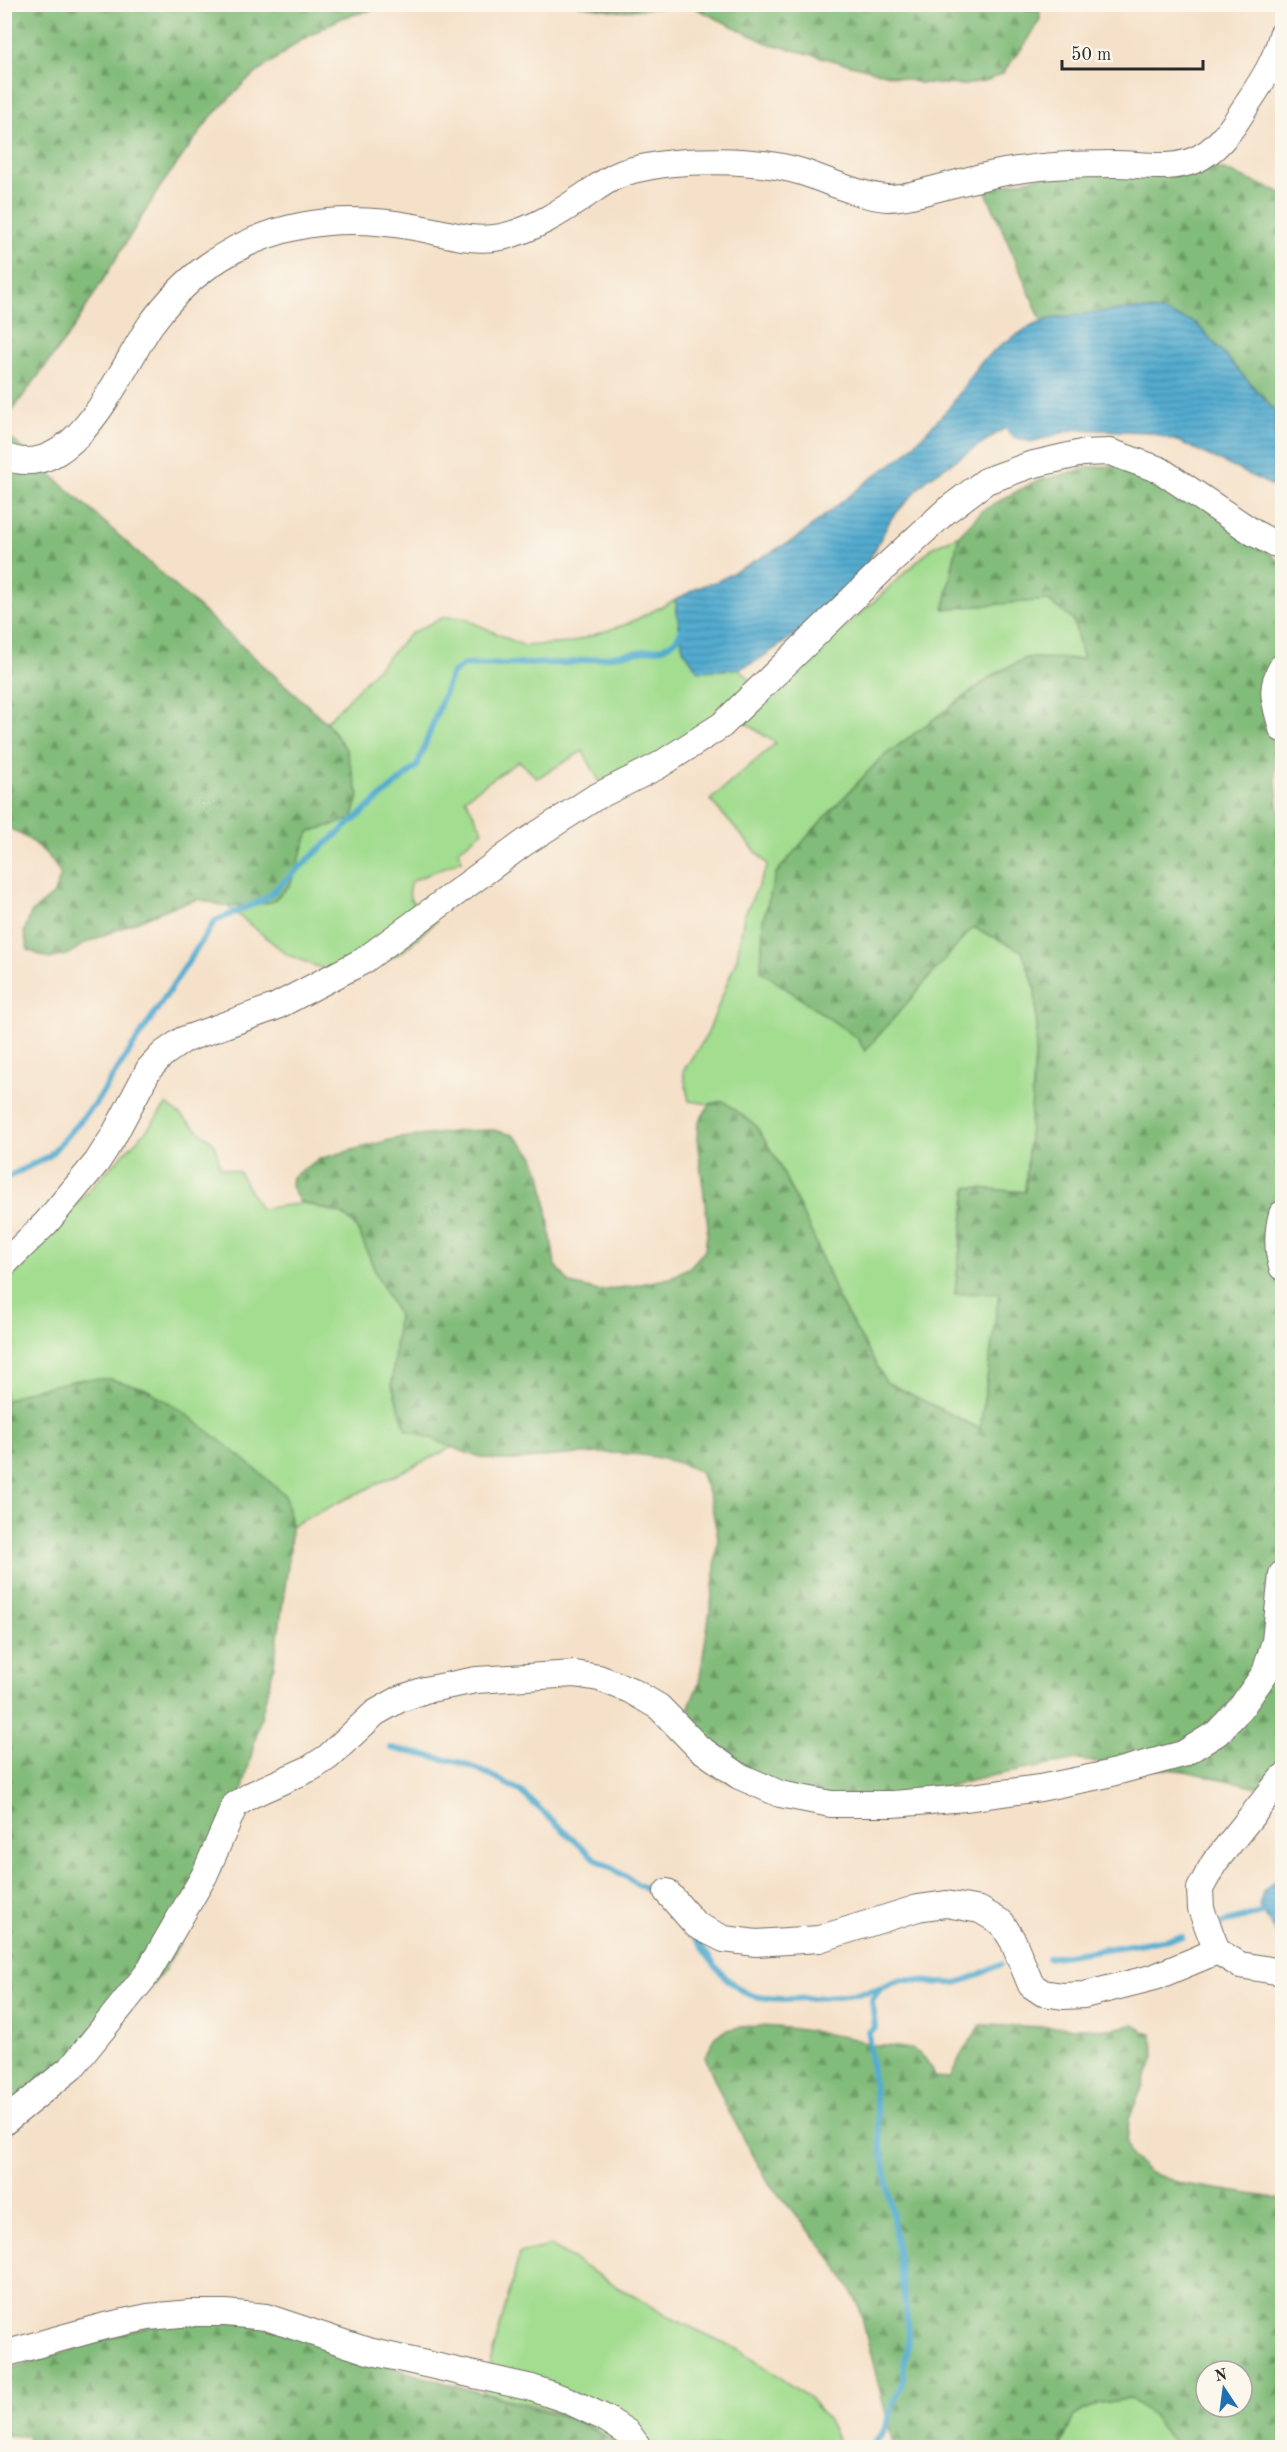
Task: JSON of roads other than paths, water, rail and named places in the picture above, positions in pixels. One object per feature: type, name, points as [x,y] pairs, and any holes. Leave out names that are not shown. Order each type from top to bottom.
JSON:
[{"type":"street","points":[[4,456],[30,460],[54,454],[78,437],[103,405],[151,324],[175,295],[206,268],[241,245],[286,228],[327,222],[376,221],[465,238],[482,239],[505,236],[542,222],[611,178],[630,170],[683,163],[764,163],[885,198],[906,196],[1010,171],[1051,165],[1117,164],[1160,167],[1181,164],[1199,158],[1215,147],[1240,116],[1269,71],[1282,35]]},
{"type":"street","points":[[4,1264],[46,1223],[97,1161],[113,1137],[149,1069],[163,1054],[183,1041],[275,1007],[363,961],[524,843],[594,798],[658,766],[722,725],[890,562],[946,511],[986,481],[1040,462],[1082,453],[1110,452],[1160,470],[1254,532],[1273,543],[1282,544]]},
{"type":"street","points":[[1282,667],[1273,687],[1282,729]]},
{"type":"street","points":[[1282,1214],[1278,1252],[1282,1267]]},
{"type":"street","points":[[4,2122],[72,2067],[147,1974],[204,1876],[235,1805],[311,1768],[333,1752],[375,1713],[399,1699],[425,1690],[476,1680],[575,1674],[600,1678],[630,1690],[659,1707],[698,1747],[739,1776],[780,1794],[831,1804],[893,1804],[997,1794],[1104,1775],[1183,1754],[1217,1733],[1240,1709],[1265,1673],[1275,1641],[1282,1574]]},
{"type":"street","points":[[1282,1778],[1214,1863],[1200,1889],[1201,1909],[1217,1952],[1240,1965],[1282,1972]]},
{"type":"street","points":[[667,1892],[696,1925],[724,1939],[756,1943],[819,1939],[918,1908],[946,1904],[980,1910],[1002,1923],[1013,1941],[1031,1985],[1043,1993],[1063,1996],[1094,1993],[1155,1977],[1217,1952]]},
{"type":"street","points":[[4,2354],[105,2326],[148,2317],[226,2313],[266,2317],[368,2351],[532,2388],[567,2400],[605,2418],[628,2433],[639,2448]]},
{"type":"water","points":[[1128,309],[1160,311],[1196,323],[1275,411],[1274,479],[1277,488],[1180,442],[1148,432],[1076,429],[1031,442],[1014,437],[1005,428],[927,479],[891,519],[865,568],[818,619],[758,660],[739,669],[698,671],[683,649],[675,600],[701,586],[716,582],[797,538],[905,454],[949,408],[980,363],[1002,344],[1033,325],[1058,317]]},
{"type":"water","points":[[1282,1873],[1282,1940],[1259,1906],[1263,1892]]},
{"type":"waterway","points":[[1269,438],[1282,453]]},
{"type":"waterway","points":[[4,1179],[49,1156],[95,1104],[215,921],[265,899],[417,766],[452,673],[464,665],[568,663],[663,648],[676,640],[683,628]]},
{"type":"waterway","points":[[391,1748],[458,1762],[480,1770],[520,1791],[593,1857],[661,1898]]},
{"type":"waterway","points":[[1223,1923],[1282,1910]]},
{"type":"waterway","points":[[691,1932],[716,1966],[737,1988],[757,1997],[791,1999],[850,1994],[878,1989],[904,1980],[954,1983],[972,1978],[1001,1964]]},
{"type":"waterway","points":[[1048,1958],[1182,1937]]},
{"type":"waterway","points":[[870,2448],[883,2432],[903,2380],[909,2332],[881,2147],[869,2045],[869,2032],[875,2028],[872,2000],[880,1989]]}]
